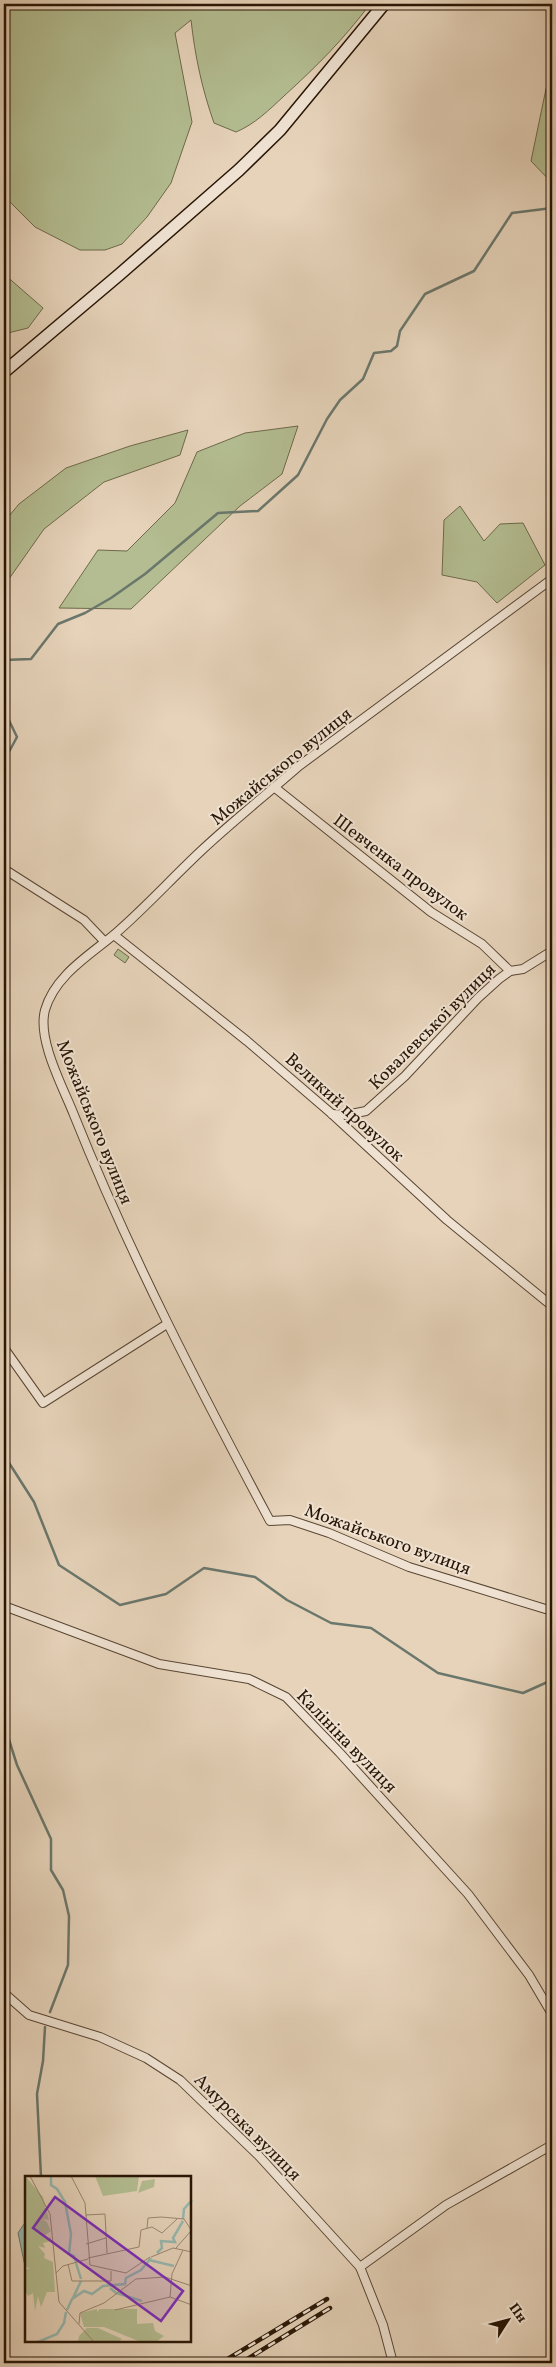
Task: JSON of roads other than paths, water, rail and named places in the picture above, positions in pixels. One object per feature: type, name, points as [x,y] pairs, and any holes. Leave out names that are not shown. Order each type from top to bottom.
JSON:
[{"type":"main road","points":[[4,372],[239,170],[280,130],[384,4]]},
{"type":"street","name":"Можайського вулиця","points":[[552,578],[299,766],[274,787],[204,848],[114,935],[76,965],[55,990],[45,1011],[45,1042],[100,1179],[167,1324],[270,1521],[290,1520],[329,1533],[409,1567],[552,1610]]},
{"type":"street","name":"Шевченка провулок","points":[[274,787],[431,912],[482,944],[510,971]]},
{"type":"street","points":[[4,869],[84,920],[104,941]]},
{"type":"street","name":"Великий провулок","points":[[114,935],[247,1041],[332,1114],[447,1220],[552,1306]]},
{"type":"street","name":"Ковалевської вулиця","points":[[332,1114],[356,1114],[366,1111],[405,1076],[478,998],[510,971],[523,970],[552,951]]},
{"type":"street","points":[[4,1348],[43,1403],[167,1324]]},
{"type":"street","name":"Калініна вулиця","points":[[4,1606],[159,1664],[249,1679],[286,1697],[339,1752],[468,1894],[529,1975],[552,2014]]},
{"type":"street","name":"Амурська вулиця","points":[[4,1993],[29,2015],[100,2037],[146,2058],[180,2080],[259,2156],[360,2267],[384,2325],[393,2363]]},
{"type":"street","points":[[360,2267],[446,2206],[552,2145]]},
{"type":"water","points":[[25,2222],[25,2266],[18,2233]]},
{"type":"waterway","points":[[4,660],[31,659],[58,624],[85,613],[111,598],[145,574],[218,513],[258,511],[298,475],[327,419],[340,400],[363,379],[374,353],[391,351],[397,346],[400,331],[425,294],[474,271],[512,213],[552,208]]},
{"type":"waterway","points":[[4,710],[17,737],[4,761]]},
{"type":"waterway","points":[[4,1455],[34,1502],[59,1565],[120,1605],[166,1594],[204,1568],[255,1577],[287,1600],[331,1623],[371,1628],[438,1673],[523,1693],[552,1680]]},
{"type":"waterway","points":[[4,1724],[17,1765],[51,1839],[51,1870],[63,1890],[69,1916],[68,1965],[50,2012]]},
{"type":"waterway","points":[[41,2176],[37,2094],[43,2061],[45,2027]]},
{"type":"railway","points":[[221,2363],[327,2299]]},
{"type":"railway","points":[[241,2363],[330,2308]]}]
